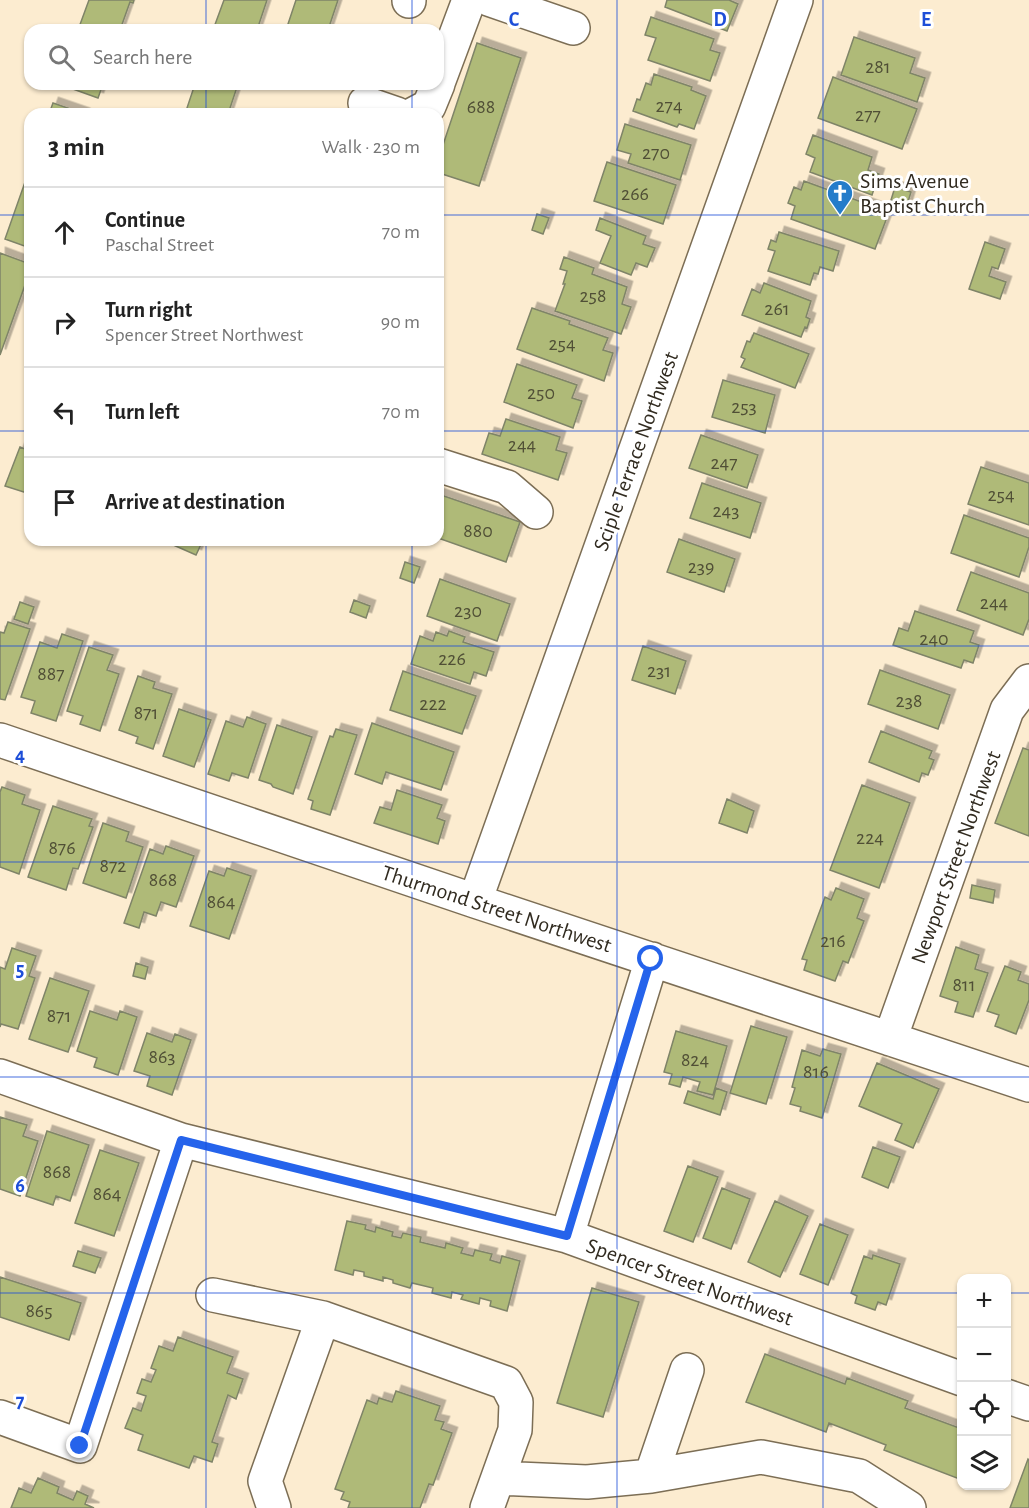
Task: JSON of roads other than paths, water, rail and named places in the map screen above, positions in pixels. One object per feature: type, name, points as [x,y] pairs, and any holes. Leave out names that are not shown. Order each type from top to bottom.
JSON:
[{"type":"street","points":[[444,68],[469,0]]},
{"type":"street","points":[[491,0],[573,28]]},
{"type":"street","name":"Sciple Terrace Northwest","points":[[475,901],[796,0]]},
{"type":"street","points":[[425,108],[429,106],[436,90]]},
{"type":"street","points":[[365,103],[380,108]]},
{"type":"street","points":[[444,467],[507,487],[536,512]]},
{"type":"street","name":"Newport Street Northwest","points":[[890,1039],[1029,681]]},
{"type":"street","name":"Thurmond Street Northwest","points":[[0,740],[1029,1085]]},
{"type":"street","points":[[567,1236],[651,959]]},
{"type":"street","name":"Spencer Street Northwest","points":[[0,1076],[181,1140],[567,1236],[957,1377]]},
{"type":"street","points":[[0,1417],[80,1446],[181,1140]]},
{"type":"street","points":[[213,1295],[323,1318],[506,1383],[516,1402],[515,1430],[493,1493],[651,1476],[761,1457],[859,1476],[909,1508]]},
{"type":"street","points":[[274,1508],[265,1481],[323,1318]]},
{"type":"street","points":[[651,1476],[687,1370]]},
{"type":"street","points":[[1011,1398],[1029,1404]]},
{"type":"place","name":"Sims Avenue Baptist Church","points":[[840,216]]}]
